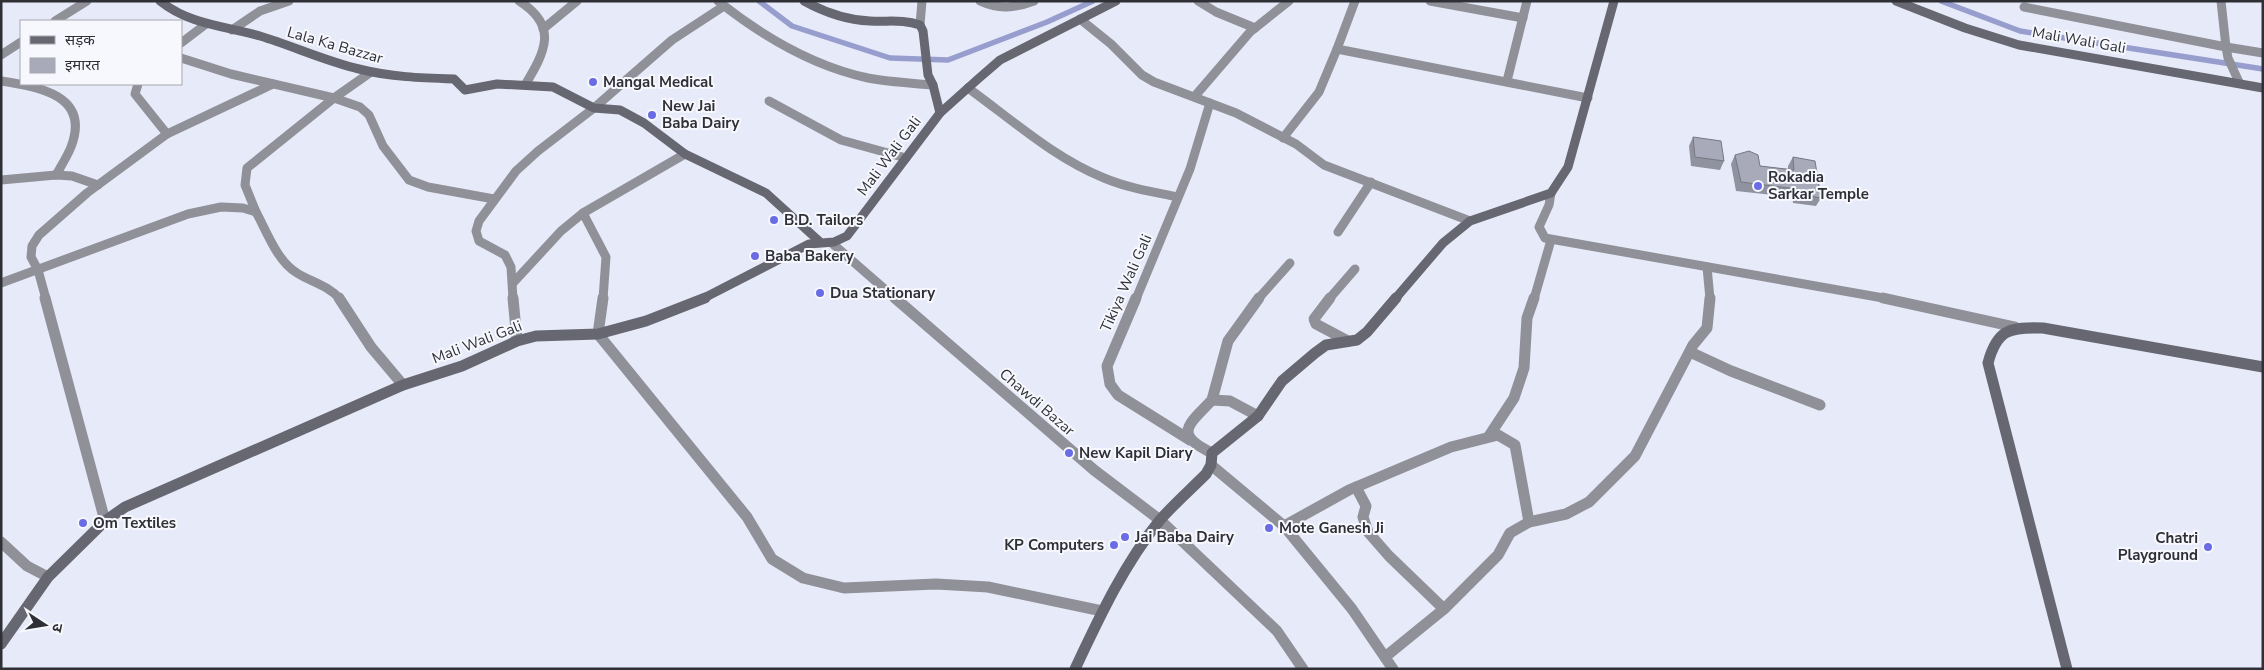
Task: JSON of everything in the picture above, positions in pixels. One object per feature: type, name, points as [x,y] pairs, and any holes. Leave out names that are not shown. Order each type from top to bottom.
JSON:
[{"type":"street","points":[[57,20],[87,1]]},
{"type":"street","name":"Lala Ka Bazzar","points":[[160,1],[175,13],[206,24],[258,36],[309,54],[371,72],[419,78],[454,79],[465,90],[497,84],[553,87],[594,108],[620,110],[644,123],[686,154],[766,192],[819,241]]},
{"type":"street","points":[[232,30],[260,11],[289,1]]},
{"type":"street","points":[[519,1],[537,13],[542,20],[543,29],[542,54],[539,64],[525,85]]},
{"type":"street","points":[[543,29],[576,1]]},
{"type":"street","points":[[804,1],[825,12],[846,18],[905,21],[920,25]]},
{"type":"street","points":[[922,1],[920,25],[924,31],[928,75],[933,85],[940,113]]},
{"type":"street","points":[[980,1],[988,6],[1003,8],[1019,7],[1034,1]]},
{"type":"street","name":"Mali Wali Gali","points":[[833,244],[847,236],[940,113],[1000,60],[1116,1]]},
{"type":"street","points":[[1198,1],[1216,12],[1255,28]]},
{"type":"street","points":[[1195,96],[1255,28],[1289,1]]},
{"type":"street","points":[[1283,138],[1319,92],[1355,1]]},
{"type":"street","points":[[1430,1],[1524,18]]},
{"type":"street","points":[[1507,81],[1527,1]]},
{"type":"street","points":[[1614,1],[1568,167],[1551,193],[1548,207],[1538,226],[1539,233],[1545,238],[1707,268],[1876,296],[2015,327],[2043,328],[2263,367]]},
{"type":"street","name":"Mali Wali Gali","points":[[1896,1],[1961,28],[2036,49],[2239,82],[2263,88]]},
{"type":"street","points":[[2221,1],[2228,58],[2239,82]]},
{"type":"street","points":[[517,341],[511,267],[505,255],[480,241],[476,231],[479,221],[516,172],[538,150],[594,108],[672,40],[721,4],[744,22],[797,53],[819,62],[858,75],[933,85]]},
{"type":"street","points":[[2024,7],[2263,53]]},
{"type":"street","points":[[1080,19],[1111,44],[1142,75],[1195,96],[1296,144],[1324,165],[1470,221]]},
{"type":"street","points":[[182,42],[206,24]]},
{"type":"street","points":[[1,55],[20,43]]},
{"type":"street","points":[[1337,49],[1588,98]]},
{"type":"street","points":[[182,58],[231,74],[334,98],[360,107],[369,115],[383,146],[409,180],[428,187],[494,199]]},
{"type":"street","points":[[371,72],[334,98],[247,168],[243,176],[244,184],[256,212],[285,264],[296,273],[333,291],[345,305],[371,347],[404,386]]},
{"type":"street","points":[[1,81],[20,84]]},
{"type":"street","points":[[105,521],[38,270],[31,257],[32,246],[39,235],[98,185],[167,134],[273,84]]},
{"type":"street","points":[[26,85],[38,87],[53,93],[65,100],[73,111],[75,130],[72,144],[56,175]]},
{"type":"street","points":[[138,85],[135,94],[167,134]]},
{"type":"street","points":[[968,88],[1051,147],[1089,171],[1121,185],[1178,197]]},
{"type":"street","points":[[769,101],[841,140],[906,158]]},
{"type":"street","name":"Tikiya Wali Gali","points":[[1210,103],[1190,168],[1107,366],[1110,384],[1118,395],[1190,440],[1284,526],[1352,609],[1393,669]]},
{"type":"street","points":[[513,283],[561,231],[583,213],[686,154]]},
{"type":"street","points":[[1,180],[56,175],[72,176],[98,185]]},
{"type":"street","points":[[1338,232],[1357,201],[1372,182]]},
{"type":"street","points":[[1075,669],[1102,611],[1132,561],[1160,520],[1206,474],[1211,459],[1258,416],[1282,381],[1326,346],[1357,340],[1367,332],[1443,243],[1470,221],[1551,193]]},
{"type":"street","points":[[1,283],[188,214],[221,207],[243,208],[256,212]]},
{"type":"street","points":[[583,213],[606,257],[598,334],[747,517],[772,559],[803,578],[844,588],[936,584],[988,587],[1102,611]]},
{"type":"street","points":[[1489,436],[1514,398],[1524,368],[1527,318],[1552,240]]},
{"type":"street","points":[[819,241],[833,244]]},
{"type":"street","name":"Mali Wali Gali","points":[[1,644],[48,577],[105,521],[125,507],[404,386],[462,366],[517,341],[536,336],[598,334],[646,321],[702,299],[809,244],[819,241]]},
{"type":"street","name":"Chawdi Bazar","points":[[833,244],[1079,458],[1160,520],[1277,631],[1303,669]]},
{"type":"street","points":[[1190,440],[1187,433],[1188,427],[1212,400],[1228,341],[1252,306],[1290,263]]},
{"type":"street","points":[[1385,657],[1444,610],[1498,555],[1510,533],[1529,522],[1566,514],[1589,502],[1635,456],[1690,352],[1707,328],[1711,304],[1707,268]]},
{"type":"street","points":[[1348,341],[1316,324],[1314,319],[1318,311],[1355,269]]},
{"type":"street","points":[[2015,327],[2000,337],[1992,346],[1988,363],[2067,669]]},
{"type":"street","points":[[1690,352],[1731,371],[1820,405]]},
{"type":"street","points":[[1212,400],[1230,401],[1258,416]]},
{"type":"street","points":[[1284,526],[1356,487],[1451,447],[1498,435],[1515,445],[1520,462],[1523,506],[1529,522]]},
{"type":"street","points":[[1356,487],[1366,506],[1363,517],[1368,532],[1389,556],[1444,610]]},
{"type":"street","points":[[1,542],[27,566],[48,577]]},
{"type":"building","points":[[1693,137],[1721,141],[1724,161],[1695,157]]},
{"type":"building","points":[[1749,151],[1758,155],[1760,166],[1794,170],[1793,157],[1815,161],[1821,198],[1798,194],[1797,189],[1741,182],[1735,155]]},
{"type":"waterway","points":[[759,1],[792,26],[890,58],[948,60],[1047,22],[1093,1]]},
{"type":"waterway","points":[[1941,1],[2020,31],[2263,69]]},
{"type":"place","name":"Mangal Medical","points":[[593,82]]},
{"type":"place","name":"New Jai Baba Dairy","points":[[652,115]]},
{"type":"place","name":"Rokadia Sarkar Temple","points":[[1758,186]]},
{"type":"place","name":"B.D. Tailors","points":[[774,220]]},
{"type":"place","name":"Baba Bakery","points":[[755,256]]},
{"type":"place","name":"Dua Stationary","points":[[820,293]]},
{"type":"place","name":"New Kapil Diary","points":[[1069,453]]},
{"type":"place","name":"Om Textiles","points":[[83,523]]},
{"type":"place","name":"Mote Ganesh Ji","points":[[1269,528]]},
{"type":"place","name":"Jai Baba Dairy","points":[[1125,537]]},
{"type":"place","name":"KP Computers","points":[[1114,545]]},
{"type":"place","name":"Chatri Playground","points":[[2208,547]]}]
